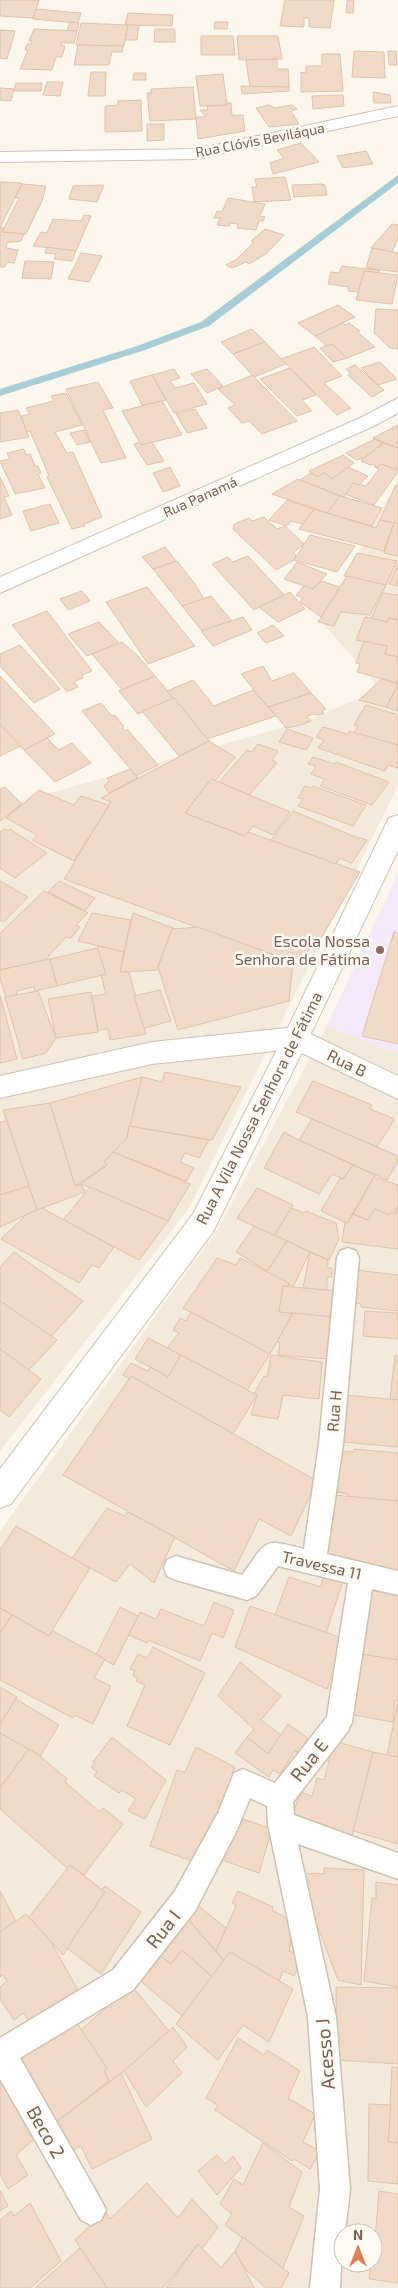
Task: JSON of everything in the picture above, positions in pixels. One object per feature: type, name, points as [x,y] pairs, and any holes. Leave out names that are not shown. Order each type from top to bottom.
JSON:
[{"type":"street","name":"Rua Clóvis Beviláqua","points":[[0,157],[197,154],[398,111]]},
{"type":"street","name":"Rua Panamá","points":[[0,586],[369,421],[398,404]]},
{"type":"street","name":"Rua A Vila Nossa Senhora de Fátima","points":[[0,1494],[203,1224],[296,1038],[398,824]]},
{"type":"street","points":[[0,1086],[152,1053],[296,1038]]},
{"type":"street","name":"Rua B","points":[[296,1038],[398,1088]]},
{"type":"lane","name":"Rua H","points":[[314,1563],[331,1444],[348,1258]]},
{"type":"lane","name":"Travessa 11","points":[[176,1568],[247,1588],[274,1553],[398,1582]]},
{"type":"lane","name":"Rua E","points":[[280,1811],[339,1722],[362,1574]]},
{"type":"lane","name":"Rua I","points":[[0,2054],[123,1980],[185,1901],[228,1822],[243,1782],[280,1811]]},
{"type":"lane","points":[[280,1811],[398,1866]]},
{"type":"lane","name":"Acesso J","points":[[280,1811],[322,2018],[336,2189],[325,2288]]},
{"type":"lane","name":"Beco 2","points":[[0,2054],[91,2210]]},
{"type":"shaded area","points":[[398,480],[398,786],[188,1210],[0,1451],[0,818],[36,797],[309,720],[380,689],[321,621]]},
{"type":"shaded area","points":[[398,874],[398,2288],[0,2288],[0,1531],[218,1229],[327,1026]]},
{"type":"shaded area","name":"Escola Nossa Senhora de Fátima","points":[[398,874],[398,1054],[327,1026]]},
{"type":"building","points":[[0,0],[39,0],[33,18],[0,16]]},
{"type":"building","points":[[285,0],[334,0],[330,28],[309,27],[309,18],[304,18],[304,27],[280,26]]},
{"type":"building","points":[[347,0],[354,0],[353,13],[346,13]]},
{"type":"building","points":[[36,9],[81,13],[78,23],[33,19]]},
{"type":"building","points":[[128,13],[173,15],[172,26],[125,25]]},
{"type":"building","points":[[70,22],[79,23],[77,31],[67,31]]},
{"type":"building","points":[[215,22],[228,22],[227,29],[214,29]]},
{"type":"building","points":[[81,23],[128,25],[124,46],[76,45]]},
{"type":"building","points":[[128,25],[139,25],[137,40],[125,40]]},
{"type":"building","points":[[34,29],[77,31],[74,43],[61,43],[61,45],[65,46],[62,57],[56,57],[52,70],[20,69],[28,50],[25,50],[27,44],[31,44],[32,41],[29,41]]},
{"type":"building","points":[[155,29],[175,29],[175,42],[154,42]]},
{"type":"building","points":[[0,30],[15,31],[7,59],[0,58]]},
{"type":"building","points":[[201,36],[233,36],[235,55],[201,55]]},
{"type":"building","points":[[237,36],[278,36],[282,59],[239,60]]},
{"type":"building","points":[[78,45],[123,46],[122,52],[112,52],[109,65],[74,65]]},
{"type":"building","points":[[354,51],[384,52],[385,78],[352,77]]},
{"type":"building","points":[[388,51],[396,51],[397,65],[389,65]]},
{"type":"building","points":[[322,54],[340,54],[343,91],[301,92],[301,72],[306,73],[306,66],[322,66]]},
{"type":"building","points":[[277,59],[277,69],[288,69],[289,87],[250,88],[246,60]]},
{"type":"building","points":[[91,72],[106,72],[105,96],[88,96]]},
{"type":"building","points":[[134,73],[146,73],[146,80],[133,80]]},
{"type":"building","points":[[223,74],[227,105],[200,106],[196,76]]},
{"type":"building","points":[[47,82],[63,82],[60,96],[43,95]]},
{"type":"building","points":[[16,83],[42,83],[41,91],[14,91]]},
{"type":"building","points":[[241,86],[289,87],[289,91],[242,94]]},
{"type":"building","points":[[193,87],[196,119],[150,121],[147,93],[151,93],[151,89]]},
{"type":"building","points":[[0,88],[14,89],[11,101],[0,100]]},
{"type":"building","points":[[373,92],[390,95],[391,103],[374,103]]},
{"type":"building","points":[[343,95],[344,106],[313,109],[312,96]]},
{"type":"building","points":[[141,100],[142,131],[105,132],[105,106],[118,105],[118,101]]},
{"type":"building","points":[[227,103],[231,103],[232,115],[243,115],[245,131],[198,139],[196,117],[206,117],[200,110],[208,110],[207,106],[227,105]]},
{"type":"building","points":[[269,105],[275,108],[292,105],[297,109],[291,111],[299,124],[269,127],[256,108]]},
{"type":"building","points":[[147,124],[164,124],[164,140],[147,141]]},
{"type":"building","points":[[301,143],[319,162],[273,174],[270,163],[284,158],[277,150]]},
{"type":"building","points":[[366,151],[373,164],[343,168],[337,156]]},
{"type":"building","points":[[285,177],[291,200],[254,202],[252,187],[257,187],[255,179]]},
{"type":"building","points":[[0,182],[22,183],[0,228]]},
{"type":"building","points":[[22,184],[46,186],[42,201],[26,234],[2,232],[19,198],[15,198]]},
{"type":"building","points":[[104,185],[97,202],[69,199],[73,186]]},
{"type":"building","points":[[292,185],[325,185],[327,195],[294,197]]},
{"type":"building","points":[[228,198],[265,204],[260,216],[265,217],[263,221],[259,221],[256,230],[237,228],[238,224],[230,223],[229,226],[217,225],[220,218],[214,218],[217,211],[222,212]]},
{"type":"building","points":[[84,215],[91,216],[76,251],[33,246],[41,232],[47,233],[53,219],[81,221]]},
{"type":"building","points":[[392,224],[398,225],[398,238],[392,252],[371,248]]},
{"type":"building","points":[[0,227],[4,228],[2,232],[24,234],[21,241],[7,243],[6,248],[18,250],[14,263],[7,262],[5,267],[0,267]]},
{"type":"building","points":[[265,229],[284,235],[266,254],[249,264],[246,262],[232,268],[226,265],[237,259],[254,242],[251,241]]},
{"type":"building","points":[[47,247],[76,251],[72,261],[54,259],[56,254],[45,253]]},
{"type":"building","points":[[372,248],[398,253],[398,272],[366,268]]},
{"type":"building","points":[[81,253],[102,256],[89,282],[68,279]]},
{"type":"building","points":[[25,261],[54,262],[51,279],[22,278]]},
{"type":"building","points":[[342,266],[380,270],[378,273],[364,271],[359,292],[348,291],[349,287],[328,284],[331,272],[339,273]]},
{"type":"building","points":[[364,271],[398,275],[392,304],[356,300]]},
{"type":"building","points":[[338,305],[355,317],[315,336],[298,323]]},
{"type":"building","points":[[376,309],[398,310],[398,349],[390,348],[374,333]]},
{"type":"building","points":[[343,323],[346,325],[349,323],[360,331],[357,332],[375,347],[347,358],[332,344],[327,346],[315,336]]},
{"type":"building","points":[[252,329],[265,342],[233,354],[221,342]]},
{"type":"building","points":[[265,342],[286,364],[254,377],[233,354]]},
{"type":"building","points":[[332,344],[347,358],[333,362],[320,348]]},
{"type":"building","points":[[314,347],[342,376],[324,383],[351,408],[337,415],[281,359]]},
{"type":"building","points":[[380,362],[397,379],[378,385],[361,368]]},
{"type":"building","points":[[355,365],[384,390],[372,397],[348,375],[351,374],[346,369]]},
{"type":"building","points":[[290,368],[316,395],[302,400],[312,411],[297,416],[260,379]]},
{"type":"building","points":[[174,369],[180,378],[170,381],[175,388],[194,383],[207,404],[174,413],[152,375]]},
{"type":"building","points":[[207,369],[223,386],[207,393],[191,374]]},
{"type":"building","points":[[152,375],[166,400],[142,405],[130,381]]},
{"type":"building","points":[[253,375],[297,421],[262,434],[249,421],[242,423],[228,408],[235,405],[218,389]]},
{"type":"building","points":[[98,382],[113,408],[103,410],[126,458],[101,463],[66,389]]},
{"type":"building","points":[[66,393],[82,425],[55,432],[67,453],[73,452],[102,517],[84,524],[85,526],[72,529],[47,477],[49,476],[30,431],[27,432],[21,416],[30,414],[26,408],[54,401],[51,396]]},
{"type":"building","points":[[162,401],[182,435],[141,445],[122,411]]},
{"type":"building","points":[[195,409],[207,428],[187,433],[176,414]]},
{"type":"building","points":[[18,410],[29,437],[0,442],[0,413]]},
{"type":"building","points":[[398,425],[398,448],[373,438]]},
{"type":"building","points":[[84,430],[90,442],[77,445],[70,433]]},
{"type":"building","points":[[375,439],[383,443],[364,458],[356,460],[346,453]]},
{"type":"building","points":[[140,442],[141,445],[152,442],[164,461],[147,465],[134,444]]},
{"type":"building","points":[[383,443],[398,448],[398,470],[381,464],[376,468],[374,464],[370,465],[361,461]]},
{"type":"building","points":[[24,449],[26,455],[30,454],[35,466],[38,466],[41,473],[38,474],[45,488],[15,494],[0,461],[10,459],[7,453]]},
{"type":"building","points":[[343,455],[354,463],[332,479],[325,473],[317,477],[309,471]]},
{"type":"building","points":[[381,464],[398,470],[398,472],[374,505],[345,494],[353,483],[366,486],[379,469],[376,468]]},
{"type":"building","points":[[170,467],[180,486],[163,492],[153,473]]},
{"type":"building","points":[[348,467],[368,476],[359,485],[353,483],[344,497],[300,480],[311,473],[317,477],[325,473],[332,479]]},
{"type":"building","points":[[0,477],[9,496],[4,497],[12,515],[0,519]]},
{"type":"building","points":[[298,479],[340,496],[327,513],[272,494]]},
{"type":"building","points":[[396,485],[398,486],[398,524],[380,520]]},
{"type":"building","points":[[340,496],[382,508],[372,526],[327,513]]},
{"type":"building","points":[[287,500],[314,509],[303,524],[291,521],[287,526],[269,520]]},
{"type":"building","points":[[50,504],[59,523],[31,531],[23,511]]},
{"type":"building","points":[[314,509],[376,528],[380,520],[394,523],[384,551],[299,529]]},
{"type":"building","points":[[264,517],[277,529],[285,526],[304,544],[293,553],[296,555],[294,560],[276,570],[233,529],[234,524],[249,518],[252,521]]},
{"type":"building","points":[[394,523],[398,524],[398,556],[384,553]]},
{"type":"building","points":[[310,535],[355,546],[337,572],[294,560]]},
{"type":"building","points":[[165,547],[176,561],[153,569],[142,557]]},
{"type":"building","points":[[357,553],[397,561],[386,585],[344,576]]},
{"type":"building","points":[[248,556],[284,595],[254,610],[212,564],[228,557],[233,562]]},
{"type":"building","points":[[177,561],[204,599],[182,606],[153,569]]},
{"type":"building","points":[[297,562],[327,574],[313,589],[284,579]]},
{"type":"building","points":[[398,564],[398,586],[389,584]]},
{"type":"building","points":[[347,576],[386,585],[370,615],[341,612],[334,626],[318,622]]},
{"type":"building","points":[[321,581],[340,587],[321,617],[300,602],[303,598],[296,595],[304,586],[313,589]]},
{"type":"building","points":[[147,587],[195,646],[148,664],[106,602]]},
{"type":"building","points":[[82,591],[90,601],[68,610],[60,599]]},
{"type":"building","points":[[290,592],[305,609],[278,622],[259,607]]},
{"type":"building","points":[[383,593],[398,595],[398,620],[389,618],[388,622],[371,619]]},
{"type":"building","points":[[211,596],[232,621],[202,631],[182,606]]},
{"type":"building","points":[[47,611],[92,671],[82,675],[83,678],[74,682],[78,687],[67,692],[12,625]]},
{"type":"building","points":[[243,617],[252,630],[213,646],[201,631]]},
{"type":"building","points":[[365,617],[388,622],[389,618],[398,620],[398,657],[385,654],[387,646],[356,640]]},
{"type":"building","points":[[99,622],[119,643],[87,656],[68,634]]},
{"type":"building","points":[[273,625],[284,636],[266,643],[257,633]]},
{"type":"building","points":[[364,641],[387,646],[385,654],[398,657],[398,683],[357,672],[360,664],[356,663]]},
{"type":"building","points":[[122,642],[138,656],[155,676],[123,691],[92,654]]},
{"type":"building","points":[[20,645],[60,689],[34,703],[0,666],[0,654]]},
{"type":"building","points":[[263,666],[272,681],[294,673],[311,693],[268,707],[241,674]]},
{"type":"building","points":[[0,676],[55,734],[24,750],[0,724]]},
{"type":"building","points":[[155,676],[174,698],[138,714],[119,691]]},
{"type":"building","points":[[382,679],[398,684],[386,707],[359,700]]},
{"type":"building","points":[[193,680],[214,706],[253,690],[276,716],[207,739],[167,691]]},
{"type":"building","points":[[398,687],[398,711],[386,707]]},
{"type":"building","points":[[311,693],[326,709],[322,711],[324,713],[319,715],[307,716],[311,721],[301,725],[286,728],[269,707]]},
{"type":"building","points":[[174,698],[209,741],[179,756],[142,711]]},
{"type":"building","points":[[101,703],[112,716],[115,715],[124,727],[122,728],[125,731],[128,730],[158,765],[136,776],[82,711]]},
{"type":"building","points":[[366,705],[398,715],[398,745],[354,733],[358,726],[354,725]]},
{"type":"building","points":[[0,724],[21,746],[0,756]]},
{"type":"building","points":[[323,727],[348,734],[349,731],[398,745],[398,768],[388,765],[385,771],[318,748],[324,740],[316,737]]},
{"type":"building","points":[[287,729],[313,738],[306,750],[279,742]]},
{"type":"building","points":[[47,738],[59,750],[72,743],[91,763],[55,782],[24,750]]},
{"type":"building","points":[[209,741],[235,757],[215,781],[211,779],[185,813],[245,836],[248,832],[360,872],[320,940],[315,937],[301,965],[64,879],[111,802],[101,798]]},
{"type":"building","points":[[258,744],[278,751],[272,760],[277,763],[249,795],[219,782],[247,750],[252,752]]},
{"type":"building","points":[[313,757],[335,764],[336,762],[389,782],[372,805],[320,786],[325,779],[311,774],[316,766],[308,764]]},
{"type":"building","points":[[130,769],[138,778],[109,793],[104,786],[109,781],[107,778]]},
{"type":"building","points":[[211,779],[290,812],[273,835],[253,826],[245,836],[185,813]]},
{"type":"building","points":[[305,786],[311,788],[313,786],[366,805],[353,826],[298,806],[303,799],[298,798]]},
{"type":"building","points":[[5,787],[22,804],[0,821],[0,789]]},
{"type":"building","points":[[39,790],[74,805],[81,796],[109,805],[74,861],[32,840],[37,835],[6,818]]},
{"type":"building","points":[[293,811],[367,840],[352,863],[339,858],[336,864],[271,840]]},
{"type":"building","points":[[5,829],[8,831],[10,829],[47,853],[15,878],[0,868],[0,832]]},
{"type":"building","points":[[0,881],[28,897],[4,922],[0,920]]},
{"type":"building","points":[[59,881],[95,898],[85,911],[48,892]]},
{"type":"building","points":[[44,891],[88,913],[76,925],[80,927],[71,938],[66,937],[45,960],[0,970],[0,933]]},
{"type":"building","points":[[92,913],[131,920],[124,952],[78,941]]},
{"type":"building","points":[[133,913],[176,929],[172,929],[158,967],[159,970],[120,972]]},
{"type":"building","points":[[198,927],[293,962],[289,1001],[178,1030],[158,967],[172,929]]},
{"type":"building","points":[[394,932],[398,933],[398,1044],[362,1036]]},
{"type":"building","points":[[99,946],[124,952],[120,972],[129,972],[146,1034],[110,1040],[108,1029],[98,1030],[92,996],[106,994],[101,975],[106,974],[97,948]]},
{"type":"building","points":[[97,948],[106,974],[57,986],[50,959]]},
{"type":"building","points":[[50,959],[57,986],[35,991],[34,987],[16,991],[17,995],[6,997],[0,979],[0,970]]},
{"type":"building","points":[[160,990],[171,1021],[144,1028],[134,996]]},
{"type":"building","points":[[38,991],[56,1038],[46,1053],[23,1059],[5,997]]},
{"type":"building","points":[[91,992],[98,1032],[56,1038],[48,999]]},
{"type":"building","points":[[0,995],[17,1059],[0,1063]]},
{"type":"building","points":[[165,1072],[241,1087],[212,1140],[129,1126],[142,1077],[162,1082]]},
{"type":"building","points":[[142,1077],[127,1138],[104,1162],[107,1165],[75,1186],[50,1103]]},
{"type":"building","points":[[313,1081],[372,1105],[370,1109],[395,1119],[377,1147],[296,1112]]},
{"type":"building","points":[[50,1103],[75,1186],[81,1184],[85,1192],[37,1210],[3,1110]]},
{"type":"building","points":[[312,1119],[398,1156],[398,1162],[387,1180],[299,1140]]},
{"type":"building","points":[[7,1121],[29,1186],[0,1195],[0,1122]]},
{"type":"building","points":[[129,1126],[209,1140],[199,1158],[185,1153],[180,1162],[194,1168],[186,1181],[113,1152],[127,1138]]},
{"type":"building","points":[[284,1132],[353,1165],[343,1179],[332,1174],[319,1194],[264,1168]]},
{"type":"building","points":[[113,1152],[190,1184],[168,1221],[81,1184],[107,1165],[104,1162]]},
{"type":"building","points":[[353,1165],[375,1175],[347,1223],[321,1211],[340,1178],[343,1179]]},
{"type":"building","points":[[374,1177],[398,1185],[398,1206],[395,1214],[391,1212],[389,1215],[375,1209],[368,1220],[353,1214]]},
{"type":"building","points":[[29,1186],[37,1210],[0,1227],[0,1195]]},
{"type":"building","points":[[90,1187],[168,1221],[139,1260],[63,1220]]},
{"type":"building","points":[[257,1188],[293,1205],[274,1236],[237,1218]]},
{"type":"building","points":[[398,1206],[398,1249],[342,1242],[345,1222],[347,1223],[353,1214],[368,1220],[375,1209],[389,1215],[391,1212],[395,1214]]},
{"type":"building","points":[[42,1208],[114,1247],[99,1268],[92,1265],[79,1283],[1,1239],[27,1214]]},
{"type":"building","points":[[291,1208],[304,1213],[306,1211],[336,1223],[339,1239],[329,1260],[274,1236]]},
{"type":"building","points":[[254,1226],[287,1241],[267,1271],[236,1252]]},
{"type":"building","points":[[287,1241],[310,1252],[293,1287],[267,1272]]},
{"type":"building","points":[[14,1252],[83,1301],[51,1337],[0,1301],[0,1267]]},
{"type":"building","points":[[310,1252],[328,1260],[328,1268],[332,1268],[332,1277],[327,1277],[327,1290],[303,1288]]},
{"type":"building","points":[[217,1258],[236,1265],[240,1258],[289,1283],[288,1286],[283,1286],[279,1312],[293,1313],[270,1354],[183,1308]]},
{"type":"building","points":[[356,1270],[398,1275],[398,1311],[361,1307],[361,1304],[353,1303]]},
{"type":"building","points":[[283,1286],[335,1291],[332,1317],[279,1312]]},
{"type":"building","points":[[0,1301],[57,1340],[28,1371],[0,1349]]},
{"type":"building","points":[[365,1311],[398,1313],[398,1339],[363,1336]]},
{"type":"building","points":[[191,1312],[270,1354],[247,1390],[167,1348],[179,1333],[173,1330],[180,1318],[186,1321]]},
{"type":"building","points":[[293,1313],[332,1317],[329,1359],[278,1355],[280,1343],[277,1342]]},
{"type":"building","points":[[148,1338],[181,1355],[168,1377],[135,1359]]},
{"type":"building","points":[[0,1349],[41,1379],[9,1417],[0,1410]]},
{"type":"building","points":[[181,1355],[257,1395],[233,1434],[131,1376],[129,1379],[123,1375],[131,1363],[148,1371],[150,1367],[168,1377]]},
{"type":"building","points":[[271,1355],[322,1362],[319,1399],[283,1395],[278,1419],[251,1415],[257,1395],[254,1394],[264,1376],[267,1377]]},
{"type":"building","points":[[395,1355],[398,1356],[398,1400],[390,1400]]},
{"type":"building","points":[[131,1376],[317,1481],[291,1536],[259,1519],[234,1571],[63,1475]]},
{"type":"building","points":[[346,1395],[398,1400],[398,1447],[343,1442]]},
{"type":"building","points":[[354,1449],[398,1453],[398,1501],[348,1497],[348,1494],[337,1492],[340,1451],[353,1452]]},
{"type":"building","points":[[334,1495],[398,1501],[398,1571],[324,1559]]},
{"type":"building","points":[[107,1508],[125,1516],[128,1512],[175,1537],[154,1583],[130,1564],[116,1582],[72,1558]]},
{"type":"building","points":[[16,1526],[90,1568],[49,1636],[0,1608],[0,1550]]},
{"type":"building","points":[[324,1575],[344,1578],[326,1633],[275,1615],[289,1577],[321,1587]]},
{"type":"building","points":[[368,1590],[398,1595],[398,1660],[361,1654]]},
{"type":"building","points":[[214,1602],[234,1610],[223,1638],[212,1633],[200,1661],[148,1640],[147,1643],[129,1635],[140,1612],[156,1619],[161,1609],[204,1626]]},
{"type":"building","points":[[250,1606],[345,1639],[327,1689],[235,1647]]},
{"type":"building","points":[[120,1607],[138,1616],[114,1665],[96,1655]]},
{"type":"building","points":[[0,1608],[12,1615],[0,1633]]},
{"type":"building","points":[[12,1615],[49,1636],[53,1631],[105,1659],[94,1678],[111,1686],[93,1724],[74,1715],[73,1718],[0,1680],[0,1633]]},
{"type":"building","points":[[153,1647],[205,1673],[170,1745],[127,1726],[145,1685],[136,1681],[138,1678],[133,1676],[135,1671],[130,1669],[138,1654],[147,1658]]},
{"type":"building","points":[[361,1654],[398,1660],[398,1701],[395,1700],[393,1722],[353,1715]]},
{"type":"building","points":[[240,1662],[281,1696],[261,1720],[281,1735],[268,1754],[247,1737],[254,1729],[218,1696]]},
{"type":"building","points":[[0,1687],[17,1697],[0,1724]]},
{"type":"building","points":[[16,1699],[59,1725],[40,1756],[0,1733],[0,1724]]},
{"type":"building","points":[[398,1701],[398,1757],[387,1755]]},
{"type":"building","points":[[288,1724],[308,1738],[299,1753],[295,1751],[280,1774],[273,1770],[269,1777],[235,1753],[247,1737],[268,1754]]},
{"type":"building","points":[[0,1733],[29,1749],[0,1788]]},
{"type":"building","points":[[112,1737],[166,1780],[145,1819],[128,1811],[136,1799],[122,1790],[119,1793],[94,1776],[97,1772],[91,1767],[95,1763],[93,1762]]},
{"type":"building","points":[[334,1741],[373,1752],[352,1836],[292,1818],[300,1792],[312,1796],[317,1778],[324,1780]]},
{"type":"building","points":[[196,1747],[235,1767],[232,1775],[235,1777],[226,1812],[219,1809],[200,1864],[150,1846],[177,1770],[185,1772]]},
{"type":"building","points":[[29,1749],[67,1779],[65,1782],[100,1812],[103,1808],[123,1824],[84,1875],[70,1865],[67,1868],[0,1809],[0,1788]]},
{"type":"building","points":[[373,1752],[398,1757],[398,1844],[353,1831]]},
{"type":"building","points":[[234,1816],[272,1829],[259,1873],[219,1859]]},
{"type":"building","points":[[70,1865],[105,1892],[63,1955],[29,1917]]},
{"type":"building","points":[[324,1868],[364,1870],[361,1985],[338,1980],[318,1927],[306,1912],[302,1873],[324,1874]]},
{"type":"building","points":[[376,1882],[398,1885],[398,1987],[364,1981],[372,1898],[376,1899]]},
{"type":"building","points":[[105,1886],[141,1912],[101,1974],[67,1948],[105,1892],[102,1890]]},
{"type":"building","points":[[0,1891],[16,1921],[0,1932]]},
{"type":"building","points":[[238,1891],[273,1907],[272,1910],[294,1922],[289,1951],[303,1957],[294,1976],[283,1971],[279,1981],[230,1952],[224,1961],[216,1951],[236,1906],[232,1903]]},
{"type":"building","points":[[195,1903],[226,1928],[216,1951],[186,1917]]},
{"type":"building","points":[[26,1914],[50,1940],[81,1996],[32,2025],[23,2013],[14,2020],[0,1999],[0,1987],[7,1981],[3,1975],[0,1977],[0,1932]]},
{"type":"building","points":[[186,1917],[224,1961],[212,1977],[182,1950],[171,1964],[158,1954]]},
{"type":"building","points":[[182,1950],[212,1977],[182,2016],[138,1979],[158,1954],[171,1964]]},
{"type":"building","points":[[230,1952],[293,1989],[269,2042],[243,2025],[218,2060],[176,2024]]},
{"type":"building","points":[[131,1985],[169,2031],[110,2084],[104,2071],[107,2068],[81,2030]]},
{"type":"building","points":[[336,1987],[398,1988],[398,2064],[337,2060]]},
{"type":"building","points":[[74,2019],[107,2068],[104,2071],[109,2081],[51,2126],[12,2057]]},
{"type":"building","points":[[173,2027],[187,2047],[173,2061],[182,2073],[146,2107],[124,2071]]},
{"type":"building","points":[[238,2038],[264,2055],[267,2050],[300,2071],[288,2098],[315,2114],[303,2142],[320,2151],[310,2169],[294,2159],[292,2161],[215,2110],[218,2105],[206,2098]]},
{"type":"building","points":[[0,2061],[42,2132],[16,2155],[28,2175],[8,2189],[0,2174]]},
{"type":"building","points":[[392,2067],[398,2068],[398,2143],[388,2142]]},
{"type":"building","points":[[121,2073],[152,2139],[92,2169],[81,2146],[67,2153],[51,2126]]},
{"type":"building","points":[[369,2104],[391,2105],[388,2142],[398,2143],[398,2184],[368,2181]]},
{"type":"building","points":[[263,2143],[302,2172],[289,2207],[304,2216],[283,2268],[225,2225],[232,2214],[220,2204],[234,2179],[243,2185]]},
{"type":"building","points":[[217,2155],[225,2164],[233,2156],[241,2168],[217,2195],[198,2171]]},
{"type":"building","points":[[147,2183],[178,2218],[192,2199],[218,2227],[202,2249],[198,2244],[163,2288],[107,2288],[75,2240],[105,2211],[110,2219]]},
{"type":"building","points":[[0,2190],[8,2206],[0,2211]]},
{"type":"building","points":[[379,2191],[398,2194],[398,2283],[369,2279],[370,2273],[383,2273],[383,2223],[376,2223]]},
{"type":"building","points":[[30,2203],[61,2261],[30,2288],[0,2288],[0,2220],[11,2211],[14,2216]]},
{"type":"building","points":[[243,2237],[289,2273],[281,2288],[266,2288],[246,2270],[235,2251]]},
{"type":"building","points":[[198,2244],[221,2268],[235,2251],[254,2288],[166,2288]]},
{"type":"building","points":[[80,2248],[107,2288],[35,2288]]},
{"type":"waterway","points":[[0,393],[141,348],[205,324],[398,178]]},
{"type":"place","name":"Escola Nossa Senhora de Fátima","points":[[380,950]]}]
